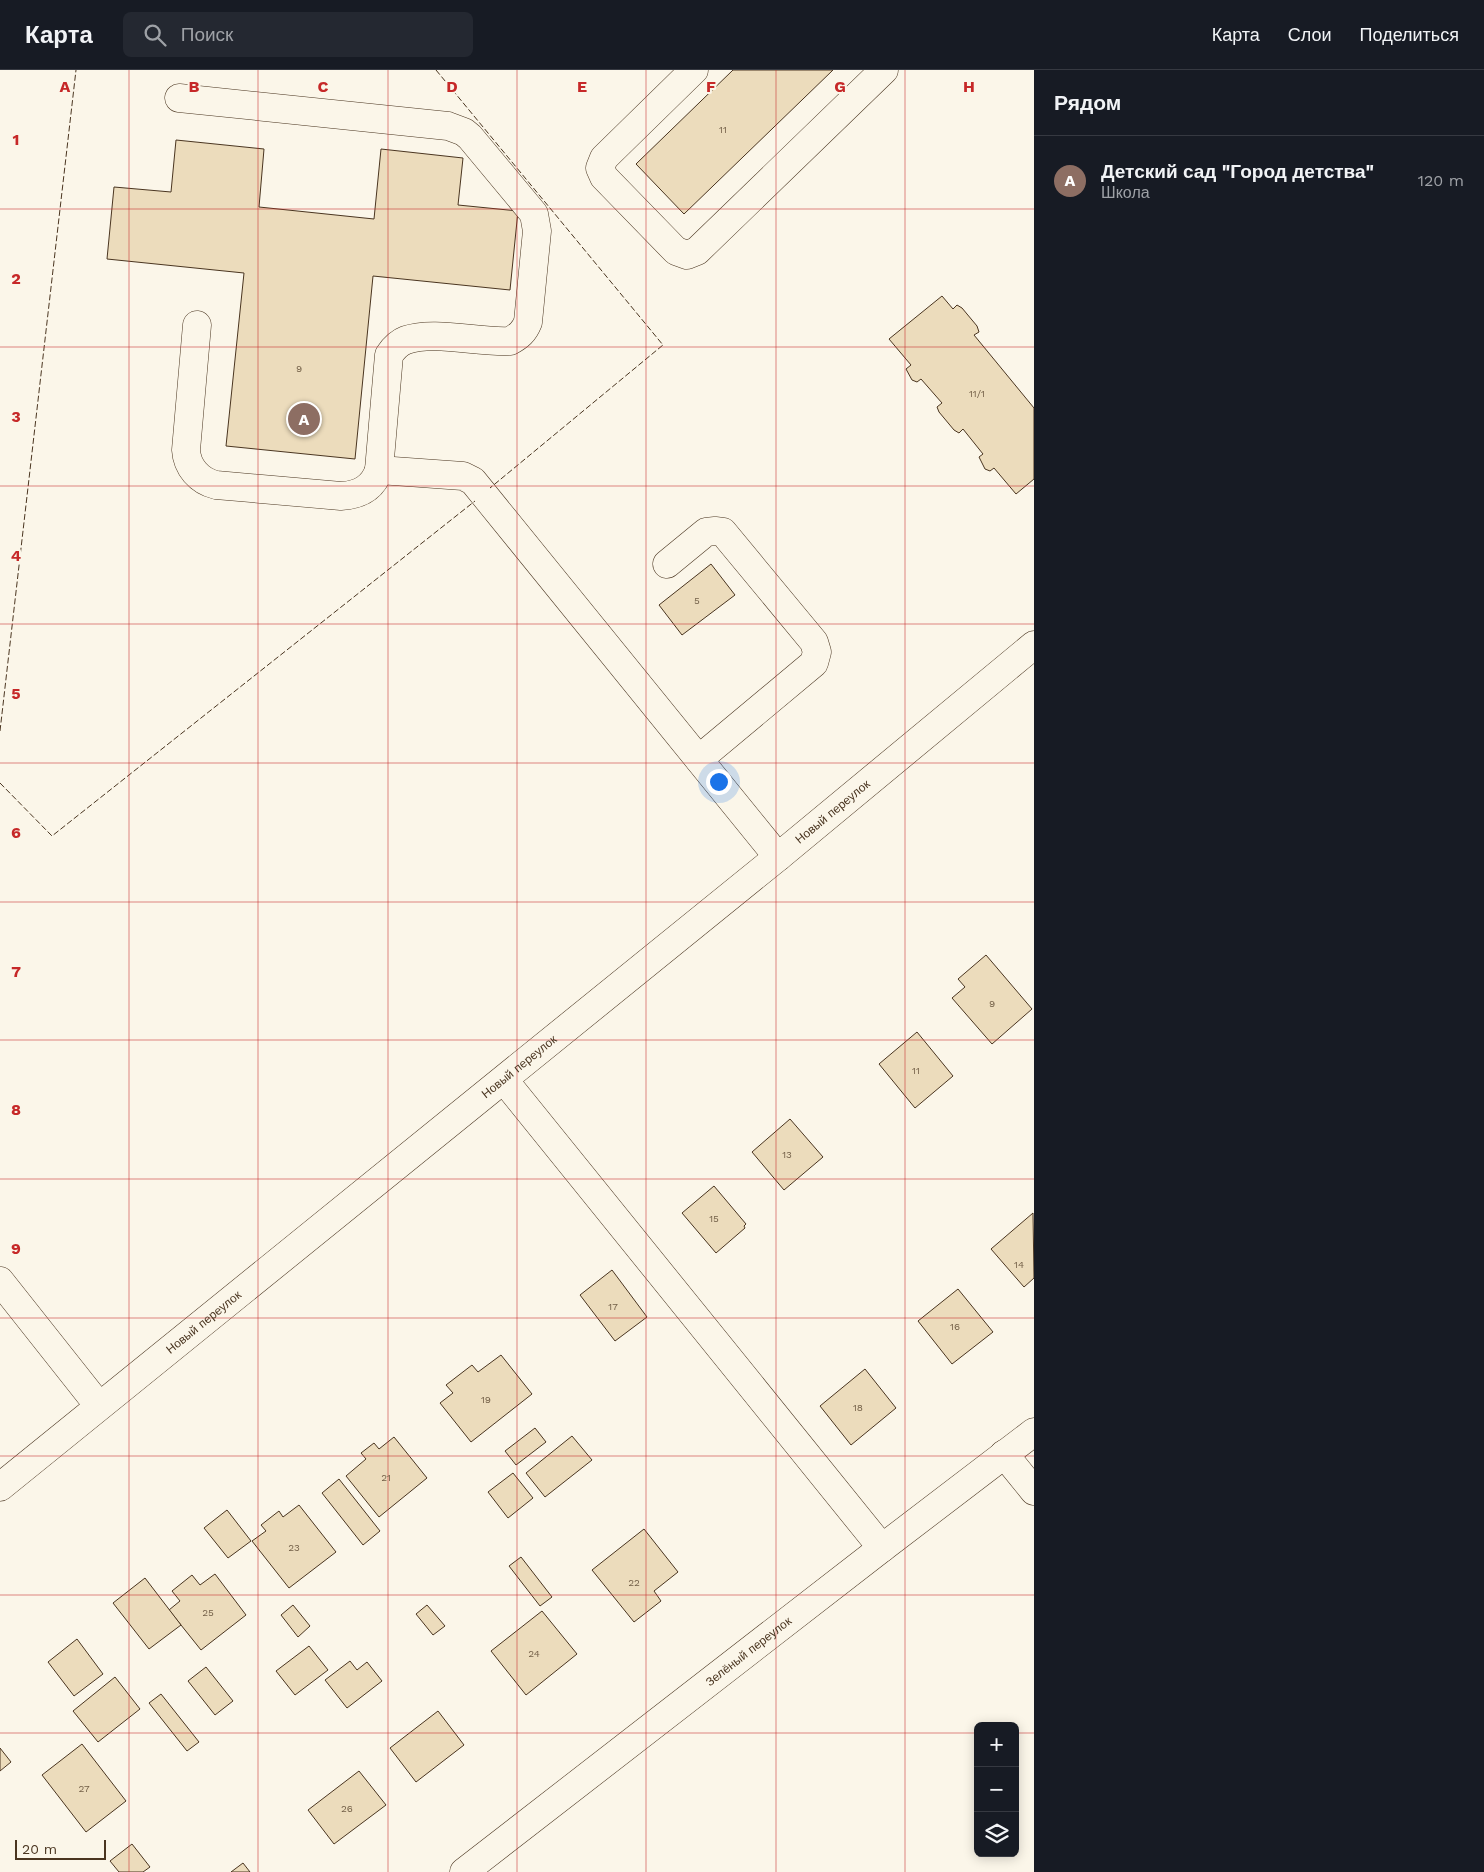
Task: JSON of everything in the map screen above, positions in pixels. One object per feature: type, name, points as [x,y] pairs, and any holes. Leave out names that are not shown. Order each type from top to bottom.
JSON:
[{"type":"street","points":[[694,70],[604,158],[600,168],[604,177],[676,251],[686,255],[697,251],[884,70]]},
{"type":"street","points":[[179,98],[448,126],[464,132],[470,137],[534,214],[538,231],[528,322],[524,331],[518,337],[510,341],[428,336],[416,337],[404,340],[389,355],[376,479],[361,492],[352,496],[216,485],[202,480],[188,464],[186,450],[197,325]]},
{"type":"street","points":[[378,470],[464,476],[473,481],[778,857]]},
{"type":"street","points":[[667,564],[706,532],[715,530],[723,532],[814,642],[817,652],[814,663],[699,759]]},
{"type":"street","name":"Новый переулок","points":[[0,1487],[778,857],[1034,645]]},
{"type":"street","points":[[504,1080],[882,1548]]},
{"type":"street","points":[[0,1281],[99,1406]]},
{"type":"street","name":"Зелёный переулок","points":[[464,1872],[1034,1432]]},
{"type":"street","points":[[1004,1454],[1034,1491]]},
{"type":"building","points":[[733,70],[833,70],[684,214],[636,164]]},
{"type":"building","points":[[176,140],[264,149],[259,207],[374,219],[381,149],[463,158],[458,205],[518,211],[510,290],[373,276],[355,459],[226,446],[244,273],[107,259],[114,187],[171,192]]},
{"type":"building","points":[[942,296],[953,309],[957,305],[962,308],[977,326],[979,332],[974,335],[1034,408],[1034,479],[1016,494],[994,468],[990,471],[985,469],[979,457],[983,454],[963,429],[959,433],[954,430],[939,412],[937,407],[942,403],[921,379],[917,382],[912,380],[906,369],[911,365],[889,339]]},
{"type":"building","points":[[711,564],[735,595],[682,635],[659,605]]},
{"type":"building","points":[[986,955],[1032,1009],[992,1044],[952,998],[965,987],[958,979]]},
{"type":"building","points":[[917,1032],[953,1076],[915,1108],[879,1064]]},
{"type":"building","points":[[790,1119],[823,1157],[784,1190],[752,1152]]},
{"type":"building","points":[[714,1186],[746,1224],[745,1228],[716,1253],[682,1213]]},
{"type":"building","points":[[1033,1213],[1034,1278],[1024,1287],[991,1249]]},
{"type":"building","points":[[612,1270],[647,1317],[615,1341],[580,1295]]},
{"type":"building","points":[[958,1289],[993,1332],[952,1364],[918,1321]]},
{"type":"building","points":[[501,1355],[532,1394],[471,1442],[440,1403],[453,1393],[446,1385],[472,1365],[478,1372]]},
{"type":"building","points":[[865,1369],[896,1408],[851,1445],[820,1406]]},
{"type":"building","points":[[535,1428],[546,1442],[516,1465],[505,1451]]},
{"type":"building","points":[[572,1436],[592,1460],[545,1497],[526,1473]]},
{"type":"building","points":[[394,1437],[427,1478],[379,1517],[346,1476],[366,1459],[361,1453],[374,1443],[379,1449]]},
{"type":"building","points":[[513,1473],[533,1498],[508,1518],[488,1492]]},
{"type":"building","points":[[339,1479],[380,1531],[363,1545],[322,1493]]},
{"type":"building","points":[[299,1505],[336,1552],[289,1588],[252,1541],[266,1531],[261,1525],[279,1511],[283,1517]]},
{"type":"building","points":[[227,1510],[251,1541],[228,1558],[204,1528]]},
{"type":"building","points":[[644,1529],[678,1572],[654,1591],[661,1601],[634,1622],[592,1570]]},
{"type":"building","points":[[521,1557],[552,1597],[540,1606],[509,1566]]},
{"type":"building","points":[[215,1574],[246,1615],[201,1650],[169,1610],[180,1601],[172,1591],[192,1575],[200,1585]]},
{"type":"building","points":[[145,1578],[181,1625],[149,1649],[113,1603]]},
{"type":"building","points":[[293,1605],[310,1626],[298,1637],[281,1615]]},
{"type":"building","points":[[427,1605],[445,1626],[433,1635],[416,1614]]},
{"type":"building","points":[[542,1611],[577,1654],[526,1695],[491,1651]]},
{"type":"building","points":[[77,1639],[103,1674],[74,1696],[48,1662]]},
{"type":"building","points":[[309,1646],[328,1670],[295,1695],[276,1671]]},
{"type":"building","points":[[350,1661],[357,1670],[367,1662],[382,1681],[347,1708],[325,1680]]},
{"type":"building","points":[[206,1667],[233,1701],[215,1715],[188,1681]]},
{"type":"building","points":[[115,1677],[140,1709],[98,1742],[73,1711]]},
{"type":"building","points":[[161,1694],[199,1742],[187,1751],[149,1703]]},
{"type":"building","points":[[438,1711],[464,1745],[416,1782],[390,1748]]},
{"type":"building","points":[[82,1744],[126,1801],[86,1832],[42,1775]]},
{"type":"building","points":[[0,1748],[11,1762],[0,1771]]},
{"type":"building","points":[[359,1771],[386,1805],[334,1844],[308,1810]]},
{"type":"building","points":[[132,1844],[150,1867],[143,1872],[119,1872],[110,1861]]},
{"type":"building","points":[[243,1863],[250,1872],[231,1872]]},
{"type":"fence","points":[[0,731],[76,70]]},
{"type":"fence","points":[[436,70],[663,345],[490,488]]},
{"type":"fence","points":[[0,783],[52,836],[475,501]]},
{"type":"place","name":"Детский сад \"Город детства\"","points":[[304,419]]}]
